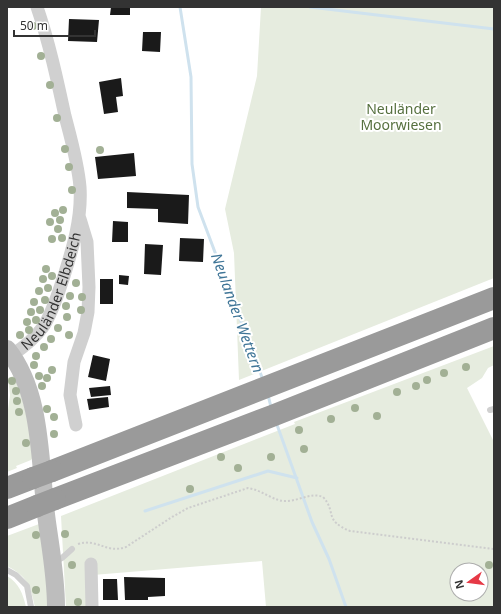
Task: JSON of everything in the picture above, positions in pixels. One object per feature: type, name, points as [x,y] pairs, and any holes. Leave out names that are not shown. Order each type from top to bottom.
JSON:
[{"type":"highway","points":[[7,488],[494,298]]},
{"type":"highway","points":[[7,518],[46,509],[494,328]]},
{"type":"street","name":"Neuländer Elbdeich","points":[[37,7],[44,27],[75,157],[80,188],[79,215],[74,241],[57,298],[51,312],[36,336],[24,347],[10,352],[25,380],[33,406],[56,586],[56,607]]},
{"type":"street","name":"Neuländer Elbdeich","points":[[76,425],[70,395],[74,362],[84,333],[88,312],[89,287],[87,242],[79,215]]},
{"type":"street","points":[[91,564],[92,607]]},
{"type":"lane","points":[[53,563],[62,558],[72,549]]},
{"type":"lane","points":[[7,570],[16,575],[27,586],[31,607]]},
{"type":"path","points":[[7,387],[7,405]]},
{"type":"path","points":[[72,549],[77,545],[84,543],[94,543],[118,550],[126,547],[166,520],[188,508],[248,488],[257,490],[277,500],[286,502],[316,495],[323,497],[328,504],[335,523],[350,531],[494,549]]},
{"type":"green space","name":"Neuländer Moorwiesen","points":[[261,7],[494,7],[494,278],[239,380],[234,253],[225,209],[257,76]]},
{"type":"green space","points":[[494,346],[494,365],[488,368],[482,378],[467,388],[494,442],[494,607],[266,607],[262,561],[93,575],[95,607],[66,607],[61,516],[295,424],[294,422]]},
{"type":"green space","points":[[16,375],[36,452],[31,460],[16,466],[17,468],[7,472],[7,417],[10,395],[8,378]]},
{"type":"green space","points":[[39,524],[52,607],[35,607],[27,582],[20,574],[7,566],[7,536]]},
{"type":"green space","points":[[7,576],[15,582],[20,589],[26,607],[7,607]]},
{"type":"building","points":[[111,7],[130,7],[130,15],[110,15]]},
{"type":"building","points":[[69,19],[99,20],[97,42],[68,41]]},
{"type":"building","points":[[143,32],[161,32],[160,52],[142,51]]},
{"type":"building","points":[[121,78],[123,96],[116,97],[118,112],[104,114],[99,82]]},
{"type":"building","points":[[134,153],[136,176],[98,179],[95,157]]},
{"type":"building","points":[[127,192],[189,195],[188,224],[158,222],[158,209],[127,208]]},
{"type":"building","points":[[113,221],[128,222],[128,242],[112,242]]},
{"type":"building","points":[[180,238],[204,239],[203,262],[179,261]]},
{"type":"building","points":[[145,244],[163,245],[161,275],[144,274]]},
{"type":"building","points":[[119,275],[129,276],[128,285],[119,284]]},
{"type":"building","points":[[100,279],[113,279],[113,304],[100,304]]},
{"type":"building","points":[[93,355],[110,359],[106,381],[88,377]]},
{"type":"building","points":[[110,386],[111,395],[91,397],[89,388]]},
{"type":"building","points":[[108,397],[109,407],[89,410],[87,399]]},
{"type":"building","points":[[124,577],[165,578],[165,596],[148,597],[148,600],[125,600]]},
{"type":"building","points":[[103,579],[117,579],[118,600],[103,600]]},
{"type":"waterway","name":"Neulander Wettern","points":[[180,7],[191,77],[192,164],[198,207],[263,380]]},
{"type":"waterway","points":[[310,7],[494,29]]},
{"type":"waterway","name":"Neulander Wettern","points":[[268,395],[271,407]]},
{"type":"waterway","name":"Neulander Wettern","points":[[276,422],[312,522],[329,559],[346,607]]},
{"type":"waterway","points":[[145,511],[268,471],[297,478]]}]
